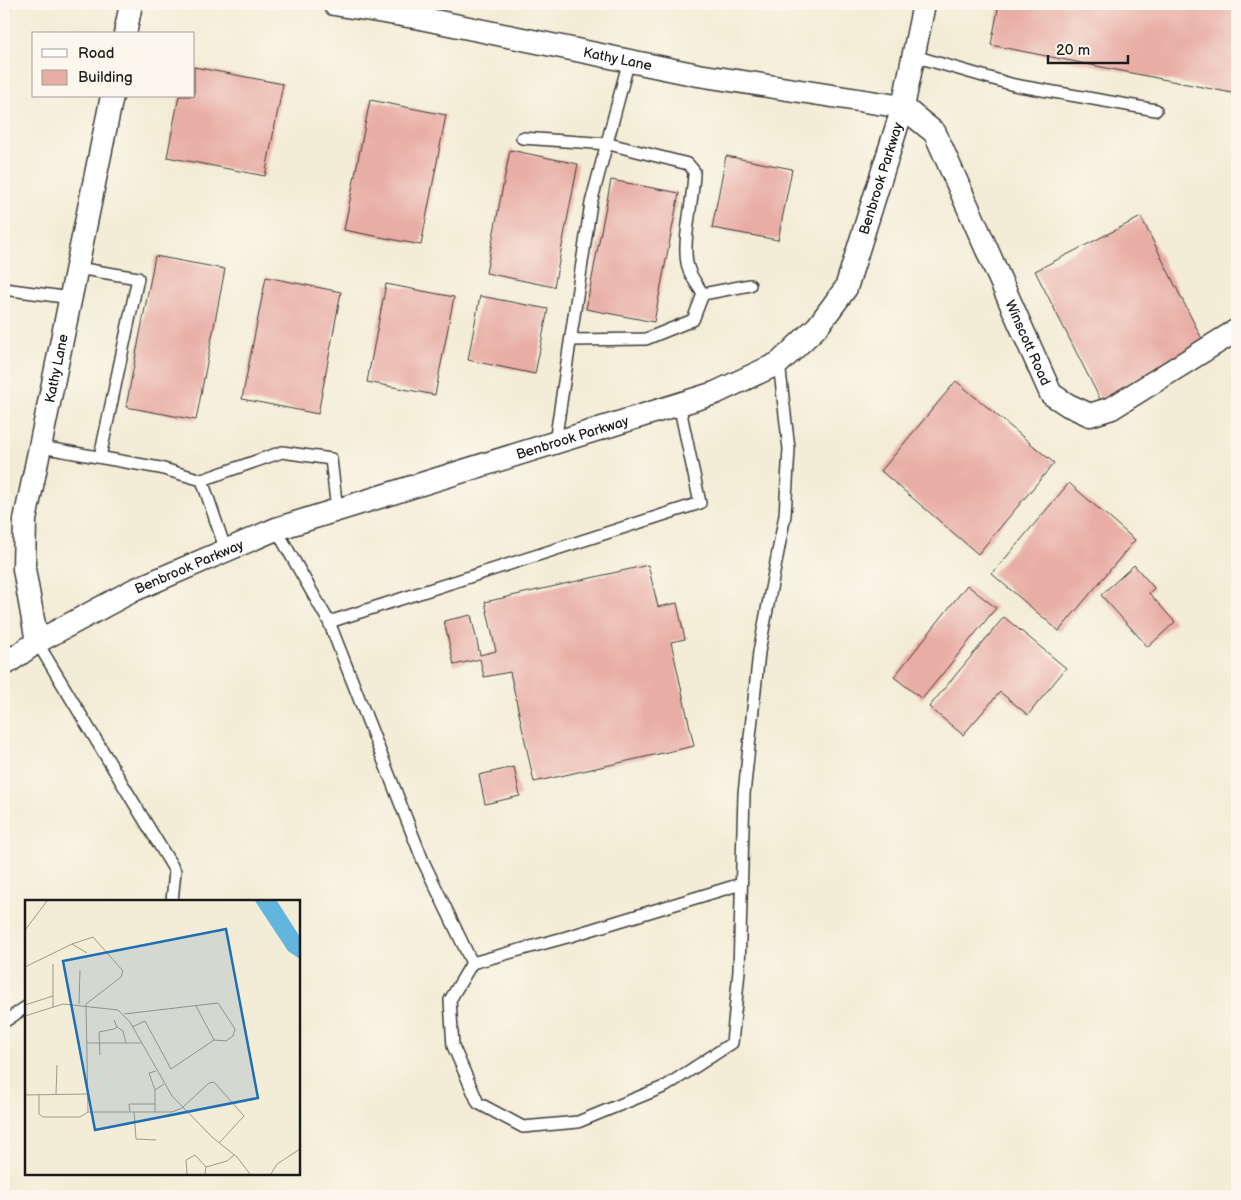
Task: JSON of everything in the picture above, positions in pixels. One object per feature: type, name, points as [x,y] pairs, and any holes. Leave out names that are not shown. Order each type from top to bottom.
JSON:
[{"type":"street","points":[[125,32],[131,4]]},
{"type":"street","name":"Kathy Lane","points":[[334,4],[420,18],[698,74],[903,107]]},
{"type":"street","name":"Benbrook Parkway","points":[[4,665],[37,642],[134,590],[276,529],[715,393],[779,363],[818,326],[846,288],[903,107],[924,4]]},
{"type":"street","name":"Kathy Lane","points":[[37,642],[24,569],[26,520],[112,98]]},
{"type":"street","name":"Winscott Road","points":[[903,107],[935,133],[1051,394],[1068,405],[1090,415],[1112,408],[1237,330]]},
{"type":"lane","points":[[914,56],[1014,85],[1156,110]]},
{"type":"lane","points":[[555,442],[591,203],[609,144],[629,60]]},
{"type":"lane","points":[[522,138],[609,144],[688,164],[694,172],[694,195],[685,250],[688,268],[702,294],[694,320],[646,339],[571,340]]},
{"type":"lane","points":[[77,268],[138,278],[100,457]]},
{"type":"lane","points":[[702,294],[750,286]]},
{"type":"lane","points":[[4,289],[71,298]]},
{"type":"lane","points":[[741,884],[567,937],[472,963],[450,1000],[453,1046],[478,1103],[524,1128],[578,1122],[666,1086],[732,1043],[739,971],[744,794],[759,652],[785,515],[789,450],[779,363]]},
{"type":"lane","points":[[330,622],[700,503],[679,404]]},
{"type":"lane","points":[[40,447],[160,468],[202,480],[282,452],[332,459],[337,510]]},
{"type":"lane","points":[[202,480],[226,551]]},
{"type":"lane","points":[[276,529],[330,622],[423,861],[472,963]]},
{"type":"lane","points":[[37,642],[175,871],[172,900]]},
{"type":"lane","points":[[4,1022],[25,1008]]},
{"type":"building","points":[[4,4],[11,4],[10,11],[4,9]]},
{"type":"building","points":[[999,4],[1237,4],[1237,94],[991,45]]},
{"type":"building","points":[[195,67],[283,84],[265,176],[167,157],[179,98],[195,98]]},
{"type":"building","points":[[370,100],[446,115],[421,245],[344,230]]},
{"type":"building","points":[[510,150],[578,164],[554,287],[486,273]]},
{"type":"building","points":[[726,156],[792,169],[778,240],[712,228]]},
{"type":"building","points":[[611,180],[679,193],[654,322],[586,309]]},
{"type":"building","points":[[1141,217],[1206,347],[1101,401],[1035,271]]},
{"type":"building","points":[[155,256],[225,269],[196,420],[126,407]]},
{"type":"building","points":[[266,277],[341,292],[318,414],[242,399]]},
{"type":"building","points":[[386,284],[454,297],[435,395],[367,382]]},
{"type":"building","points":[[480,296],[548,309],[535,374],[468,360]]},
{"type":"building","points":[[956,381],[1054,463],[978,554],[881,471]]},
{"type":"building","points":[[1069,483],[1135,540],[1059,631],[992,574]]},
{"type":"building","points":[[648,565],[658,607],[677,603],[685,639],[671,642],[694,746],[534,782],[510,672],[484,677],[480,659],[454,665],[444,621],[471,615],[480,655],[496,651],[485,602]]},
{"type":"building","points":[[1134,565],[1154,588],[1149,593],[1175,622],[1148,647],[1101,595]]},
{"type":"building","points":[[967,585],[996,608],[922,699],[894,677]]},
{"type":"building","points":[[1004,617],[1066,668],[1028,715],[1000,692],[963,735],[929,707]]},
{"type":"building","points":[[514,767],[520,796],[485,804],[479,775]]}]
